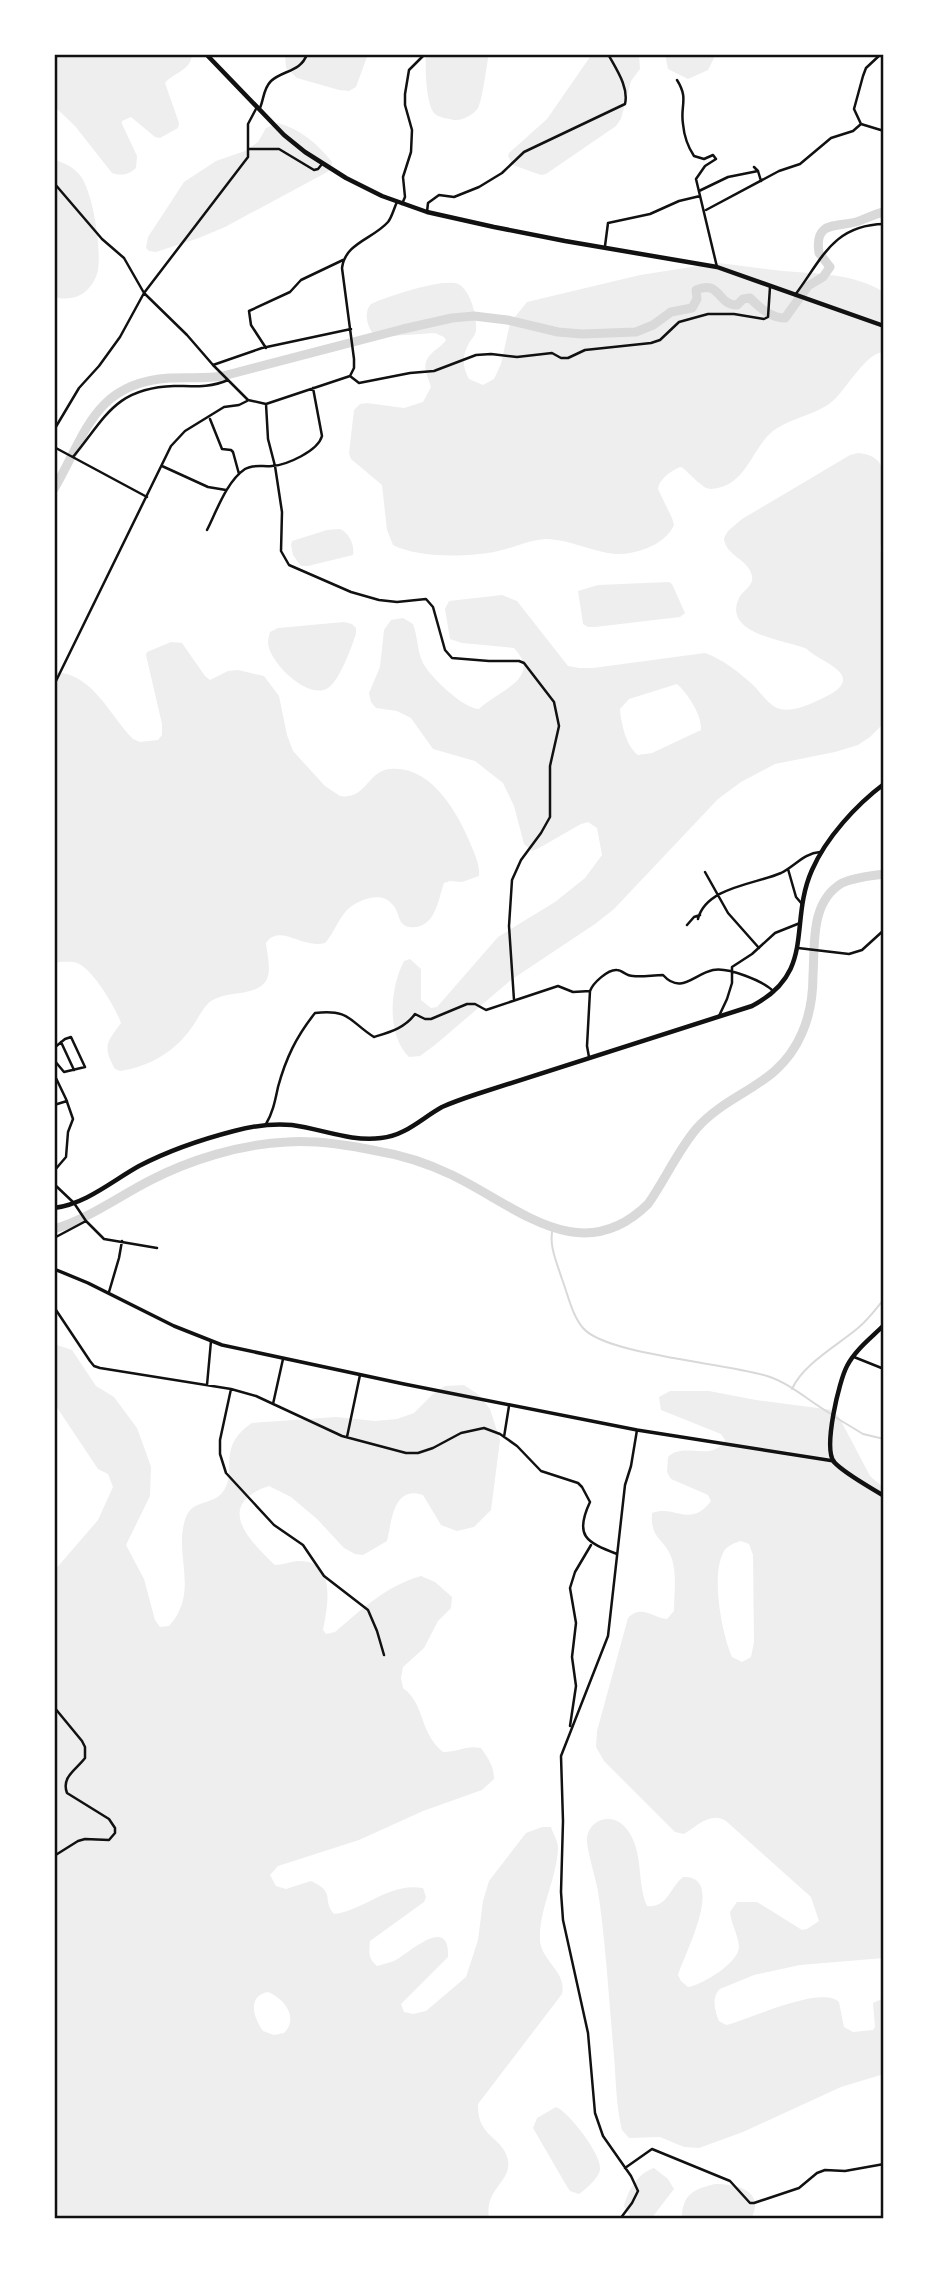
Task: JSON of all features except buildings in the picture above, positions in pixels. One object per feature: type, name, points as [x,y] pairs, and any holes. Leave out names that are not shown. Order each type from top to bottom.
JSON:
[{"type":"main road","points":[[206,54],[284,135],[322,164],[368,190],[399,203],[427,212],[605,248],[717,267],[884,326]]},
{"type":"main road","points":[[54,1208],[75,1205],[141,1165],[233,1131],[266,1124],[292,1125],[361,1139],[383,1138],[402,1133],[442,1108],[477,1094],[752,1006],[774,992],[794,964],[810,876],[822,852],[841,826],[884,784]]},
{"type":"main road","points":[[884,1325],[853,1356],[846,1367],[832,1424],[830,1447],[834,1461],[884,1496]]},
{"type":"street","points":[[54,430],[79,388],[120,337],[145,293],[248,157],[248,124],[262,106],[265,89],[279,76],[302,65],[307,54]]},
{"type":"street","points":[[54,183],[102,239],[124,258],[145,293],[248,400],[266,404],[350,376],[354,359],[343,260],[350,250],[386,224],[405,197],[403,177],[411,152],[412,130],[405,94],[409,70],[425,54]]},
{"type":"street","points":[[427,212],[428,203],[439,195],[454,197],[479,187],[502,173],[524,152],[625,104],[621,78],[608,54]]},
{"type":"street","points":[[860,124],[854,109],[863,76],[866,68],[881,54]]},
{"type":"street","points":[[677,80],[684,92],[683,124],[688,147],[694,156],[704,159],[713,155],[716,159],[705,166],[698,176],[700,196],[717,267]]},
{"type":"street","points":[[860,124],[884,131]]},
{"type":"street","points":[[705,210],[779,171],[800,164],[831,138],[853,131],[860,124]]},
{"type":"street","points":[[249,149],[279,149],[314,170],[322,164]]},
{"type":"street","points":[[754,167],[761,181]]},
{"type":"street","points":[[699,191],[728,177],[758,171]]},
{"type":"street","points":[[605,248],[608,223],[650,214],[700,196]]},
{"type":"street","points":[[797,295],[834,240],[860,227],[884,223]]},
{"type":"street","points":[[266,348],[251,325],[249,312],[290,292],[301,280],[343,260]]},
{"type":"street","points":[[350,376],[359,383],[410,373],[435,372],[476,355],[517,357],[552,353],[568,358],[585,350],[651,343],[660,340],[679,322],[708,314],[734,314],[764,319],[768,317],[770,286]]},
{"type":"street","points":[[213,365],[266,348],[351,329]]},
{"type":"street","points":[[73,457],[111,410],[128,396],[149,389],[212,386],[228,380]]},
{"type":"street","points":[[207,530],[226,490],[239,474],[251,466],[275,466],[314,448],[321,441],[313,387]]},
{"type":"street","points":[[54,685],[176,439],[185,430],[224,407],[239,405],[248,400]]},
{"type":"street","points":[[266,404],[268,439],[282,512],[281,551],[289,565],[327,583],[379,600],[397,603],[426,599],[433,607],[448,655],[452,658],[524,663],[554,702],[559,726],[550,766],[550,817],[522,859],[512,880],[509,926],[514,1000]]},
{"type":"street","points":[[209,418],[222,449],[233,452],[239,474]]},
{"type":"street","points":[[54,447],[147,497]]},
{"type":"street","points":[[162,466],[208,487],[226,490]]},
{"type":"street","points":[[687,925],[694,917],[699,917],[704,906],[718,896],[788,869],[809,854],[822,852]]},
{"type":"street","points":[[788,869],[796,897],[803,904]]},
{"type":"street","points":[[705,872],[734,921],[759,948]]},
{"type":"street","points":[[719,1016],[732,983],[732,967],[775,933],[800,923]]},
{"type":"street","points":[[797,948],[856,953],[884,930]]},
{"type":"street","points":[[589,1057],[587,1046],[590,991],[598,979],[618,970],[631,976],[663,975],[674,984],[718,970],[760,981],[774,992]]},
{"type":"street","points":[[266,1124],[272,1113],[288,1056],[298,1034],[315,1013],[337,1012],[356,1021],[374,1037],[409,1022],[415,1014],[431,1019],[467,1004],[475,1004],[486,1010],[558,986],[573,992],[590,991]]},
{"type":"street","points":[[54,1048],[69,1037],[74,1039],[85,1067],[62,1071],[54,1059]]},
{"type":"street","points":[[61,1042],[74,1070]]},
{"type":"street","points":[[54,1074],[73,1119],[68,1132],[68,1152],[54,1171]]},
{"type":"street","points":[[54,1105],[67,1101]]},
{"type":"street","points":[[54,1184],[104,1239],[157,1248]]},
{"type":"street","points":[[54,1238],[85,1220]]},
{"type":"street","points":[[108,1293],[122,1241]]},
{"type":"street","points":[[54,1280],[55,1269],[211,1341],[283,1359],[637,1430],[834,1461]]},
{"type":"street","points":[[54,1307],[94,1366],[232,1389],[256,1396],[346,1437],[406,1453],[418,1453],[461,1433],[484,1428],[504,1437],[527,1455],[541,1471],[578,1483],[590,1502],[581,1524],[591,1545],[617,1554]]},
{"type":"street","points":[[207,1385],[211,1341]]},
{"type":"street","points":[[853,1356],[884,1368]]},
{"type":"street","points":[[273,1404],[283,1359]]},
{"type":"street","points":[[346,1437],[361,1374]]},
{"type":"street","points":[[232,1389],[220,1440],[220,1454],[226,1473],[274,1525],[303,1545],[324,1576],[368,1610],[384,1656]]},
{"type":"street","points":[[504,1437],[509,1405]]},
{"type":"street","points":[[620,2219],[638,2191],[603,2136],[595,2113],[588,2033],[564,1920],[561,1892],[561,1756],[608,1636],[625,1485],[637,1430]]},
{"type":"street","points":[[569,1732],[576,1686],[572,1657],[576,1623],[570,1588],[575,1572],[591,1545]]},
{"type":"street","points":[[54,1707],[85,1747],[85,1758],[66,1778],[67,1793],[109,1819],[116,1828],[115,1833],[108,1839],[78,1841],[54,1856]]},
{"type":"street","points":[[625,2168],[652,2149],[730,2181],[750,2203],[754,2203],[799,2189],[817,2173],[825,2170],[845,2171],[884,2164]]},
{"type":"shaded area","points":[[54,54],[192,54],[189,64],[165,83],[179,123],[178,128],[160,138],[155,137],[131,117],[122,121],[137,156],[136,168],[125,174],[112,173],[75,126],[54,106]]},
{"type":"shaded area","points":[[285,54],[368,54],[356,87],[349,91],[297,78],[286,68]]},
{"type":"shaded area","points":[[426,54],[489,54],[480,103],[473,113],[457,120],[443,118],[434,113],[428,94]]},
{"type":"shaded area","points":[[592,54],[639,54],[640,69],[631,81],[621,119],[616,126],[546,174],[541,175],[513,165],[509,153],[547,119]]},
{"type":"shaded area","points":[[665,54],[716,54],[708,70],[688,79],[668,69]]},
{"type":"shaded area","points":[[278,123],[294,129],[315,143],[332,162],[331,170],[225,227],[199,238],[156,252],[146,248],[148,237],[184,182],[216,161],[245,151],[258,142],[266,128]]},
{"type":"shaded area","points":[[54,160],[73,168],[83,181],[92,206],[98,237],[99,265],[95,278],[83,293],[66,299],[54,296]]},
{"type":"shaded area","points":[[717,263],[835,276],[860,281],[884,292],[884,352],[864,363],[828,404],[773,431],[743,471],[728,484],[707,488],[680,467],[666,476],[658,489],[674,525],[661,540],[643,550],[610,553],[546,539],[470,555],[415,552],[393,545],[387,530],[382,485],[351,459],[349,453],[354,410],[360,404],[367,403],[404,408],[423,402],[431,387],[426,361],[446,340],[435,333],[376,337],[367,321],[367,311],[371,304],[425,286],[447,283],[460,285],[472,302],[476,323],[475,333],[465,352],[465,370],[469,379],[483,385],[494,379],[501,364],[510,323],[527,302],[640,275]]},
{"type":"shaded area","points":[[858,453],[875,459],[880,463],[884,477],[884,527],[880,549],[884,561],[884,723],[858,745],[775,764],[741,782],[718,799],[614,909],[511,980],[420,1056],[409,1057],[397,1036],[393,1010],[393,997],[404,961],[410,959],[421,969],[421,1000],[431,1008],[437,1007],[498,937],[555,902],[585,878],[602,855],[597,828],[588,822],[532,851],[524,844],[514,806],[503,783],[475,761],[433,749],[411,718],[397,711],[376,708],[369,693],[380,667],[384,630],[391,620],[403,618],[413,624],[421,658],[427,669],[440,684],[473,708],[479,709],[521,676],[522,659],[514,648],[462,643],[450,639],[445,609],[449,601],[502,595],[517,601],[568,666],[593,668],[705,653],[737,671],[777,708],[804,706],[829,695],[839,687],[843,681],[841,674],[807,649],[758,634],[739,620],[736,610],[739,598],[750,585],[752,576],[746,565],[728,549],[724,538],[742,519],[850,455]],"holes":[[[677,684],[697,711],[701,730],[652,753],[638,755],[627,740],[620,709],[629,699]]]},
{"type":"shaded area","points":[[340,529],[351,540],[353,555],[301,566],[293,555],[292,541],[327,530]]},
{"type":"shaded area","points":[[669,582],[685,613],[680,617],[595,627],[583,624],[578,591],[598,585]]},
{"type":"shaded area","points":[[344,622],[356,628],[356,634],[341,671],[328,688],[320,691],[300,684],[282,669],[270,651],[270,632],[278,628]]},
{"type":"shaded area","points":[[171,642],[182,643],[210,680],[228,671],[238,670],[264,676],[279,696],[293,751],[325,786],[340,796],[356,794],[376,775],[389,769],[418,774],[430,782],[459,819],[476,856],[479,876],[462,882],[444,883],[432,916],[423,925],[408,927],[401,922],[395,907],[387,900],[368,898],[350,907],[325,943],[308,943],[278,935],[272,938],[266,943],[268,977],[261,986],[211,1001],[186,1036],[170,1050],[151,1062],[120,1071],[115,1069],[107,1049],[121,1023],[109,999],[83,966],[72,962],[54,963],[54,672],[68,674],[90,687],[133,739],[140,742],[158,740],[162,735],[162,724],[146,655],[147,652]]},
{"type":"shaded area","points":[[54,1344],[72,1350],[96,1386],[114,1397],[137,1428],[151,1467],[150,1496],[126,1545],[144,1579],[155,1620],[160,1627],[169,1626],[183,1599],[185,1585],[182,1545],[186,1517],[197,1505],[217,1497],[226,1487],[234,1442],[252,1423],[336,1417],[375,1421],[397,1419],[414,1413],[445,1386],[464,1385],[479,1395],[490,1409],[500,1440],[491,1510],[474,1527],[457,1531],[441,1525],[423,1495],[405,1495],[396,1507],[387,1541],[363,1555],[344,1548],[317,1519],[291,1497],[269,1486],[243,1502],[240,1512],[241,1523],[247,1534],[275,1565],[297,1561],[310,1562],[319,1567],[327,1585],[323,1630],[326,1634],[335,1632],[386,1592],[421,1576],[435,1582],[452,1597],[451,1608],[438,1621],[424,1648],[403,1667],[403,1688],[415,1702],[429,1736],[443,1752],[481,1748],[494,1774],[494,1779],[482,1790],[423,1811],[359,1840],[278,1866],[270,1875],[276,1886],[286,1889],[311,1881],[324,1889],[334,1914],[399,1889],[423,1888],[426,1897],[424,1902],[370,1941],[369,1952],[377,1966],[394,1961],[435,1937],[442,1938],[447,1944],[448,1957],[401,2004],[404,2012],[413,2014],[426,2011],[466,1977],[478,1940],[483,1901],[489,1881],[526,1833],[542,1827],[551,1827],[556,1840],[557,1860],[542,1916],[540,1940],[541,1947],[561,1979],[562,1994],[478,2104],[482,2124],[501,2146],[508,2160],[506,2174],[490,2200],[489,2219],[54,2219],[54,1571],[98,1520],[113,1487],[108,1474],[98,1469],[54,1403]],"holes":[[[268,1992],[280,1999],[290,2015],[284,2033],[274,2035],[263,2031],[254,2008],[261,1994]]]},
{"type":"shaded area","points":[[670,1391],[709,1391],[833,1410],[870,1476],[884,1488],[884,1958],[800,1965],[754,1975],[720,1989],[715,1996],[715,2005],[719,2021],[726,2025],[801,2000],[830,1998],[839,2002],[844,2027],[853,2032],[873,2030],[873,2003],[884,1998],[884,2074],[841,2087],[743,2132],[699,2148],[684,2147],[660,2137],[629,2138],[622,2130],[617,2103],[603,1932],[598,1891],[587,1842],[589,1832],[601,1820],[612,1819],[618,1821],[630,1833],[637,1853],[647,1906],[660,1904],[683,1877],[696,1880],[702,1889],[699,1918],[678,1975],[688,1987],[719,1972],[738,1952],[739,1946],[730,1912],[737,1902],[757,1902],[802,1930],[819,1921],[811,1897],[726,1821],[720,1818],[710,1819],[684,1834],[675,1832],[604,1761],[596,1747],[597,1731],[628,1618],[643,1612],[667,1619],[674,1611],[674,1565],[669,1552],[653,1529],[652,1513],[668,1511],[689,1515],[703,1509],[711,1501],[708,1495],[671,1479],[667,1472],[668,1457],[682,1451],[713,1450],[725,1440],[721,1434],[661,1410],[659,1397]],"holes":[[[741,1541],[749,1544],[753,1555],[754,1642],[751,1657],[742,1662],[732,1657],[725,1634],[719,1605],[718,1576],[726,1548]]]},
{"type":"shaded area","points":[[556,2107],[568,2116],[583,2134],[599,2162],[598,2176],[579,2194],[570,2191],[533,2128],[537,2118]]},
{"type":"shaded area","points":[[654,2168],[668,2179],[674,2189],[651,2219],[632,2219],[624,2206],[628,2194],[639,2178]]},
{"type":"shaded area","points":[[715,2184],[740,2187],[752,2195],[755,2209],[751,2219],[682,2219],[687,2198],[701,2188]]},
{"type":"waterway","points":[[54,489],[95,415],[108,401],[124,390],[144,382],[223,376],[452,318],[474,316],[507,320],[558,332],[582,334],[636,332],[653,325],[671,312],[692,308],[697,299],[696,290],[704,288],[715,290],[731,304],[737,305],[743,299],[750,298],[770,314],[785,318],[808,286],[823,277],[830,267],[819,253],[818,243],[823,230],[884,212]]},
{"type":"waterway","points":[[54,1229],[91,1214],[165,1173],[198,1160],[252,1146],[298,1142],[355,1147],[415,1160],[452,1175],[525,1216],[574,1232],[598,1232],[623,1223],[648,1204],[697,1128],[710,1115],[768,1077],[792,1051],[809,1012],[816,925],[824,901],[842,883],[884,874]]},
{"type":"waterway","points":[[553,1228],[554,1254],[573,1311],[583,1328],[596,1337],[641,1352],[767,1376],[792,1388],[831,1414]]},
{"type":"waterway","points":[[792,1389],[804,1371],[862,1325],[884,1299]]},
{"type":"waterway","points":[[835,1417],[863,1434],[884,1439]]}]
